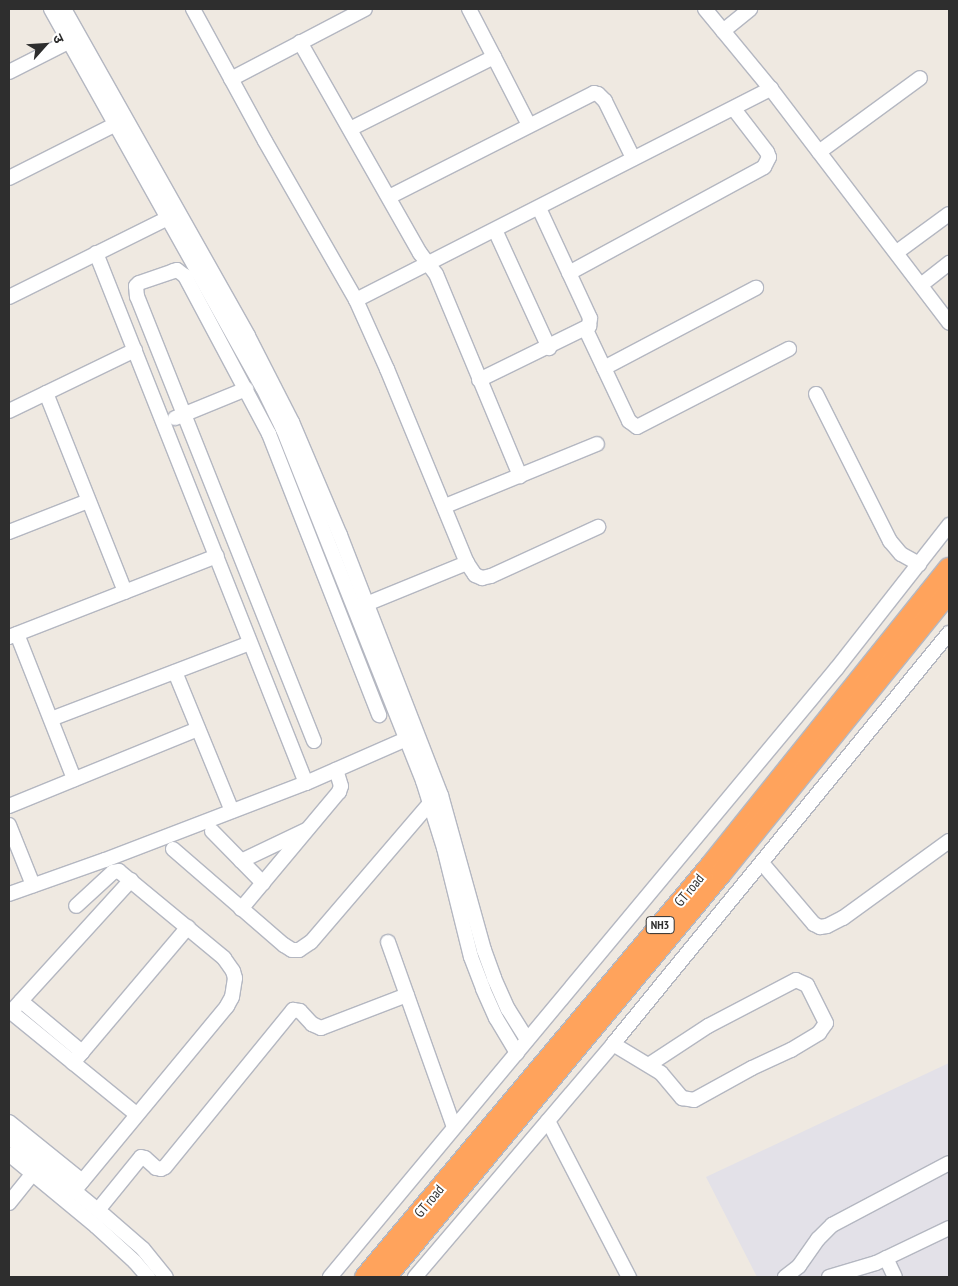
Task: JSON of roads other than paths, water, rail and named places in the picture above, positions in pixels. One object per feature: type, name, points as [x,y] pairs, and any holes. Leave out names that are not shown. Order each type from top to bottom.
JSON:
[{"type":"highway","name":"GT road","points":[[365,1277],[710,866],[949,568]]},
{"type":"highway","name":"GT road","points":[[386,1277],[714,882],[949,592]]},
{"type":"street","points":[[51,9],[116,124],[173,215]]},
{"type":"street","points":[[64,9],[283,429],[360,607],[412,736],[444,804],[484,950],[508,1009],[527,1040]]},
{"type":"street","points":[[231,79],[365,9]]},
{"type":"street","points":[[469,9],[529,125]]},
{"type":"street","points":[[705,9],[771,89],[897,252],[949,323]]},
{"type":"street","points":[[723,30],[750,9]]},
{"type":"street","points":[[198,10],[231,79],[356,300],[445,506],[467,563],[475,575],[482,578],[491,576],[598,527]]},
{"type":"street","points":[[9,72],[70,40]]},
{"type":"street","points":[[300,42],[420,253],[429,262],[436,274],[520,476]]},
{"type":"street","points":[[350,129],[494,57]]},
{"type":"street","points":[[819,152],[920,78]]},
{"type":"street","points":[[356,300],[771,89]]},
{"type":"street","points":[[389,197],[594,93],[598,94],[604,102],[632,158]]},
{"type":"street","points":[[569,273],[764,167],[769,157],[767,152],[734,109]]},
{"type":"street","points":[[9,178],[116,124]]},
{"type":"street","points":[[480,380],[586,330],[589,326],[590,318],[539,208]]},
{"type":"street","points":[[897,252],[949,214]]},
{"type":"street","points":[[9,297],[173,215]]},
{"type":"street","points":[[495,230],[549,348]]},
{"type":"street","points":[[96,253],[306,783]]},
{"type":"street","points":[[921,285],[949,263]]},
{"type":"street","points":[[314,741],[137,297],[136,286],[139,283],[173,270],[181,272],[246,389],[281,460],[379,715]]},
{"type":"street","points":[[604,368],[756,288]]},
{"type":"street","points":[[586,330],[629,420],[637,427],[789,349]]},
{"type":"street","points":[[9,411],[135,350]]},
{"type":"street","points":[[164,424],[183,414],[246,389]]},
{"type":"street","points":[[46,393],[125,592]]},
{"type":"street","points":[[816,394],[890,541],[901,554],[919,564]]},
{"type":"street","points":[[445,506],[597,444]]},
{"type":"street","points":[[9,532],[88,501]]},
{"type":"street","points":[[330,1277],[836,668],[949,526]]},
{"type":"street","points":[[74,779],[51,719],[13,635],[217,556]]},
{"type":"street","points":[[360,607],[467,563]]},
{"type":"street","points":[[415,1277],[613,1044],[949,633]]},
{"type":"street","points":[[51,719],[250,643]]},
{"type":"street","points":[[175,672],[232,811]]},
{"type":"street","points":[[9,806],[198,729]]},
{"type":"street","points":[[9,894],[306,783],[412,736]]},
{"type":"street","points":[[412,736],[471,957],[496,1018],[516,1053]]},
{"type":"street","points":[[241,908],[339,792],[341,786],[336,770]]},
{"type":"street","points":[[173,849],[292,950],[304,947],[311,942],[431,802]]},
{"type":"street","points":[[9,825],[34,885]]},
{"type":"street","points":[[241,861],[311,827]]},
{"type":"street","points":[[212,831],[263,883]]},
{"type":"street","points":[[762,863],[814,924],[820,927],[827,926],[843,918],[949,841]]},
{"type":"street","points":[[76,906],[113,872],[119,871],[188,927],[229,964],[235,978],[232,997],[78,1186]]},
{"type":"street","points":[[78,1058],[10,1011],[130,880]]},
{"type":"street","points":[[78,1058],[188,927]]},
{"type":"street","points":[[388,942],[454,1127]]},
{"type":"street","points":[[613,1044],[661,1072],[682,1098],[694,1100],[819,1034],[826,1023],[807,985],[796,980],[708,1026],[650,1064]]},
{"type":"street","points":[[98,1210],[141,1157],[145,1158],[156,1168],[161,1169],[165,1167],[293,1010],[300,1011],[316,1027],[321,1028],[407,995]]},
{"type":"street","points":[[21,1001],[136,1114]]},
{"type":"street","points":[[548,1121],[629,1277]]},
{"type":"street","points":[[9,1122],[78,1186],[98,1210],[143,1249],[166,1277]]},
{"type":"street","points":[[9,1137],[37,1168],[135,1262],[148,1277]]},
{"type":"street","points":[[9,1154],[78,1186]]},
{"type":"street","points":[[792,1276],[818,1239],[832,1225],[949,1163]]},
{"type":"street","points":[[9,1203],[37,1168]]},
{"type":"street","points":[[829,1277],[863,1268],[949,1228]]},
{"type":"street","points":[[886,1258],[895,1277]]}]
